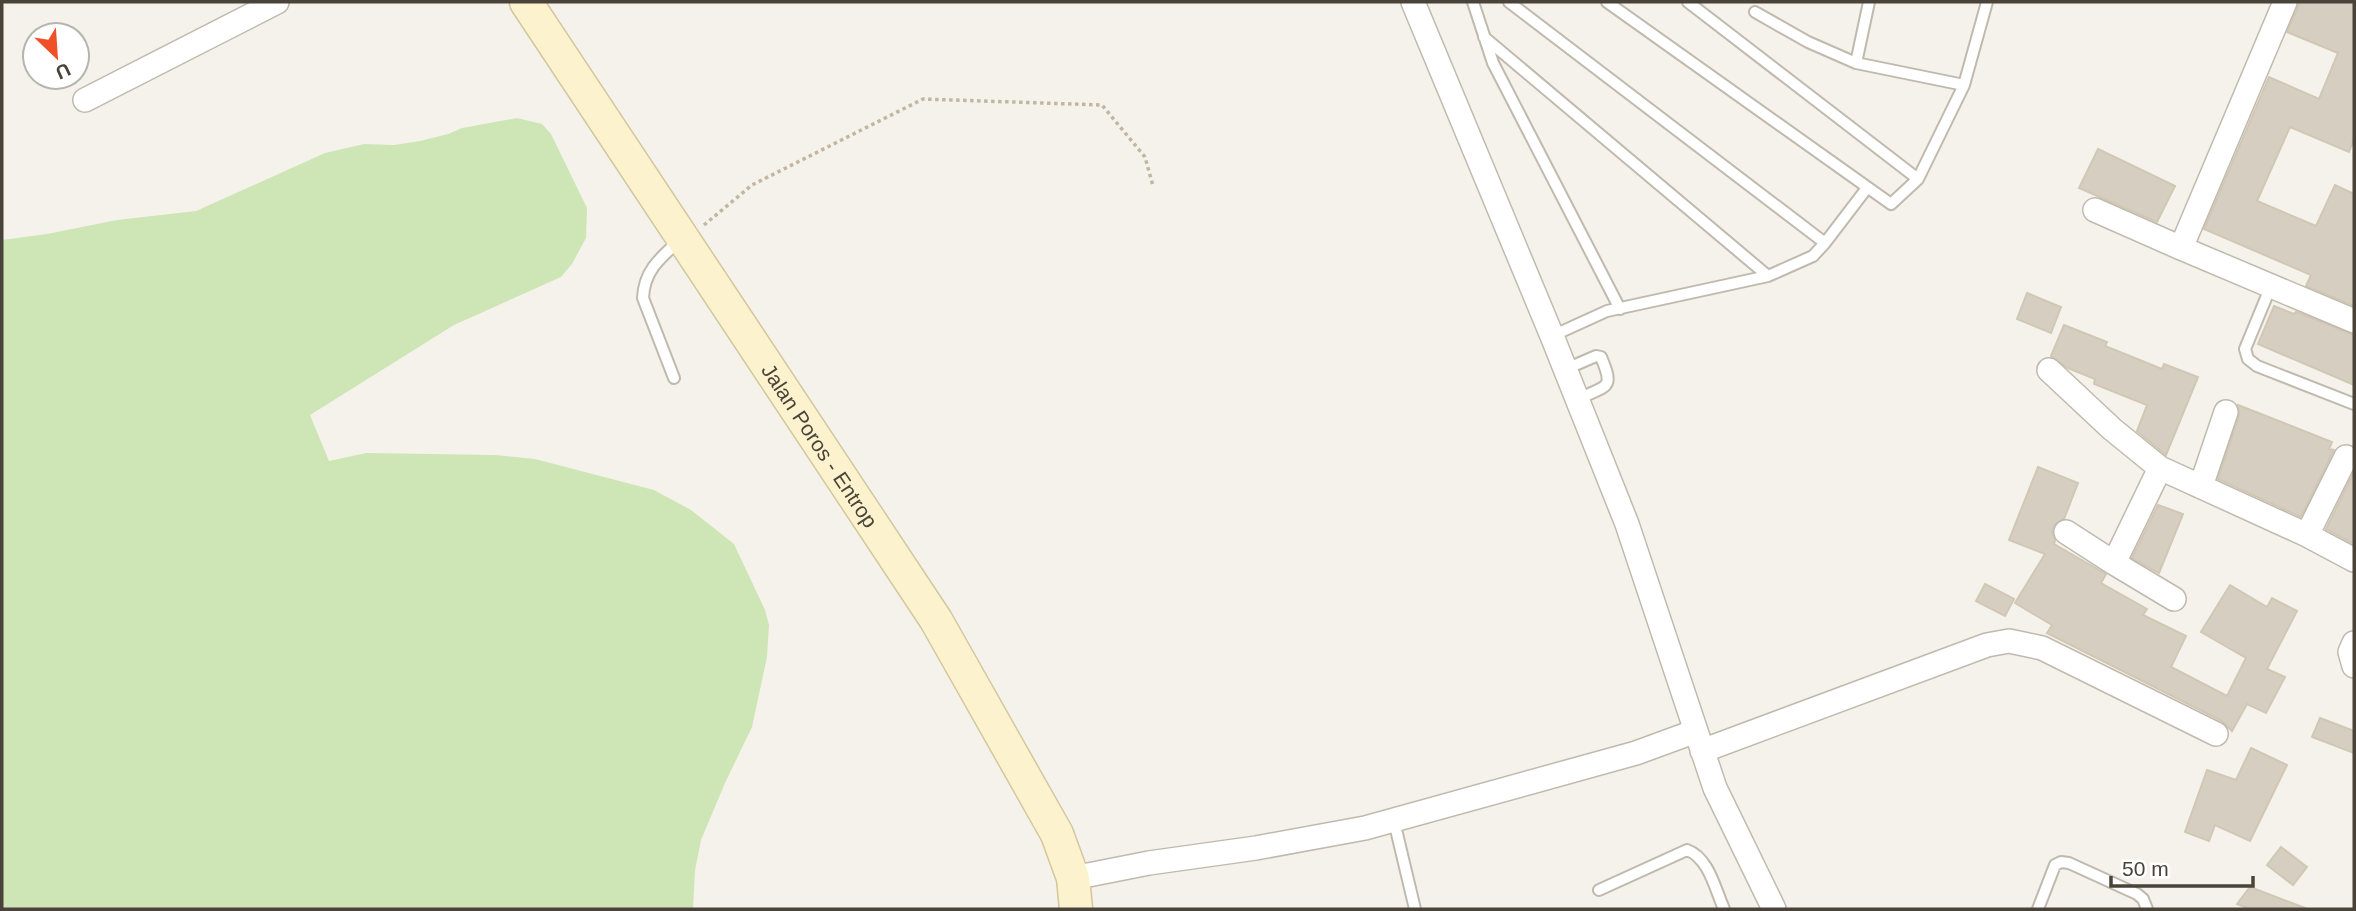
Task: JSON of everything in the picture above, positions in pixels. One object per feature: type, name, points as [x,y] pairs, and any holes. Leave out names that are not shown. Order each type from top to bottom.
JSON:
[{"type":"main road","name":"Jalan Poros - Entrop","points":[[526,2],[936,620],[1057,834],[1073,878],[1076,909]]},
{"type":"street","points":[[85,100],[277,2]]},
{"type":"street","points":[[1413,2],[1566,369],[1626,524],[1710,743],[1715,789],[1774,909]]},
{"type":"street","points":[[2181,248],[2284,2]]},
{"type":"street","points":[[2095,210],[2354,321]]},
{"type":"street","points":[[2049,370],[2112,429],[2160,468],[2307,535],[2354,560]]},
{"type":"street","points":[[2201,486],[2226,412]]},
{"type":"street","points":[[2307,535],[2346,457]]},
{"type":"street","points":[[2114,563],[2160,468]]},
{"type":"street","points":[[2066,532],[2174,599]]},
{"type":"street","points":[[1073,878],[1149,863],[1256,848],[1394,821],[1636,752],[1710,743],[1987,645],[2009,641],[2042,648],[2216,734]]},
{"type":"street","points":[[2354,643],[2350,652],[2354,666]]},
{"type":"lane","points":[[1473,2],[1493,63],[1620,309]]},
{"type":"lane","points":[[1509,2],[1825,243]]},
{"type":"lane","points":[[1607,2],[1891,204],[1918,179],[1964,85],[1987,2]]},
{"type":"lane","points":[[1689,2],[1918,179]]},
{"type":"lane","points":[[1856,62],[1869,2]]},
{"type":"lane","points":[[1755,12],[1808,42],[1856,62],[1964,85]]},
{"type":"lane","points":[[1484,37],[1768,276]]},
{"type":"lane","points":[[1552,336],[1607,311],[1768,276],[1813,256],[1867,188]]},
{"type":"lane","points":[[674,377],[643,298],[644,284],[653,263],[684,237]]},
{"type":"lane","points":[[2271,286],[2245,349],[2248,359],[2257,366],[2354,404]]},
{"type":"lane","points":[[1566,369],[1596,356],[1601,357],[1610,378],[1604,387],[1578,399]]},
{"type":"lane","points":[[1394,821],[1415,909]]},
{"type":"lane","points":[[1599,890],[1686,850],[1697,854],[1704,863],[1724,909]]},
{"type":"lane","points":[[2038,909],[2055,865],[2061,862],[2069,863],[2137,894],[2143,899],[2147,909]]},
{"type":"path","points":[[684,237],[714,219],[752,185],[922,99],[1102,106],[1145,157],[1153,186]]},
{"type":"green space","points":[[517,118],[542,124],[551,134],[587,208],[586,238],[572,264],[561,277],[454,325],[310,415],[329,461],[366,453],[496,455],[535,459],[654,490],[691,510],[734,544],[765,610],[769,625],[767,657],[752,727],[701,840],[695,870],[693,909],[2,909],[2,240],[117,220],[196,211],[325,153],[364,144],[394,145],[420,141],[462,128]]},
{"type":"building","points":[[2300,2],[2354,2],[2354,139],[2349,152],[2290,127],[2257,201],[2316,226],[2335,185],[2354,194],[2354,306],[2306,286],[2311,275],[2204,229],[2269,77],[2319,99],[2338,53],[2287,32]]},
{"type":"building","points":[[2098,149],[2175,186],[2157,222],[2079,188]]},
{"type":"building","points":[[2027,293],[2061,307],[2051,333],[2017,319]]},
{"type":"building","points":[[2274,306],[2354,335],[2354,385],[2258,344]]},
{"type":"building","points":[[2064,325],[2107,342],[2105,346],[2162,369],[2164,364],[2198,377],[2166,455],[2137,431],[2147,405],[2094,384],[2095,379],[2068,368],[2051,356]]},
{"type":"building","points":[[2238,405],[2332,442],[2329,449],[2334,450],[2301,517],[2218,479],[2239,416]]},
{"type":"building","points":[[2038,467],[2078,483],[2064,519],[2054,525],[2054,544],[2106,574],[2101,583],[2147,609],[2143,615],[2186,636],[2171,667],[2227,696],[2246,658],[2201,632],[2230,585],[2267,607],[2272,598],[2297,611],[2267,669],[2285,677],[2266,713],[2247,704],[2232,731],[2222,721],[2047,633],[2052,625],[2015,603],[2045,554],[2009,540]]},
{"type":"building","points":[[2354,472],[2354,544],[2326,529]]},
{"type":"building","points":[[2158,505],[2183,514],[2159,573],[2132,558]]},
{"type":"building","points":[[1985,584],[2014,599],[2005,616],[1976,601]]},
{"type":"building","points":[[2320,718],[2354,731],[2354,753],[2312,737]]},
{"type":"building","points":[[2251,748],[2287,765],[2250,841],[2215,825],[2209,841],[2185,832],[2207,770],[2236,780]]},
{"type":"building","points":[[2281,847],[2307,867],[2293,885],[2267,865]]},
{"type":"building","points":[[2250,887],[2305,908],[2250,909],[2237,904]]}]
